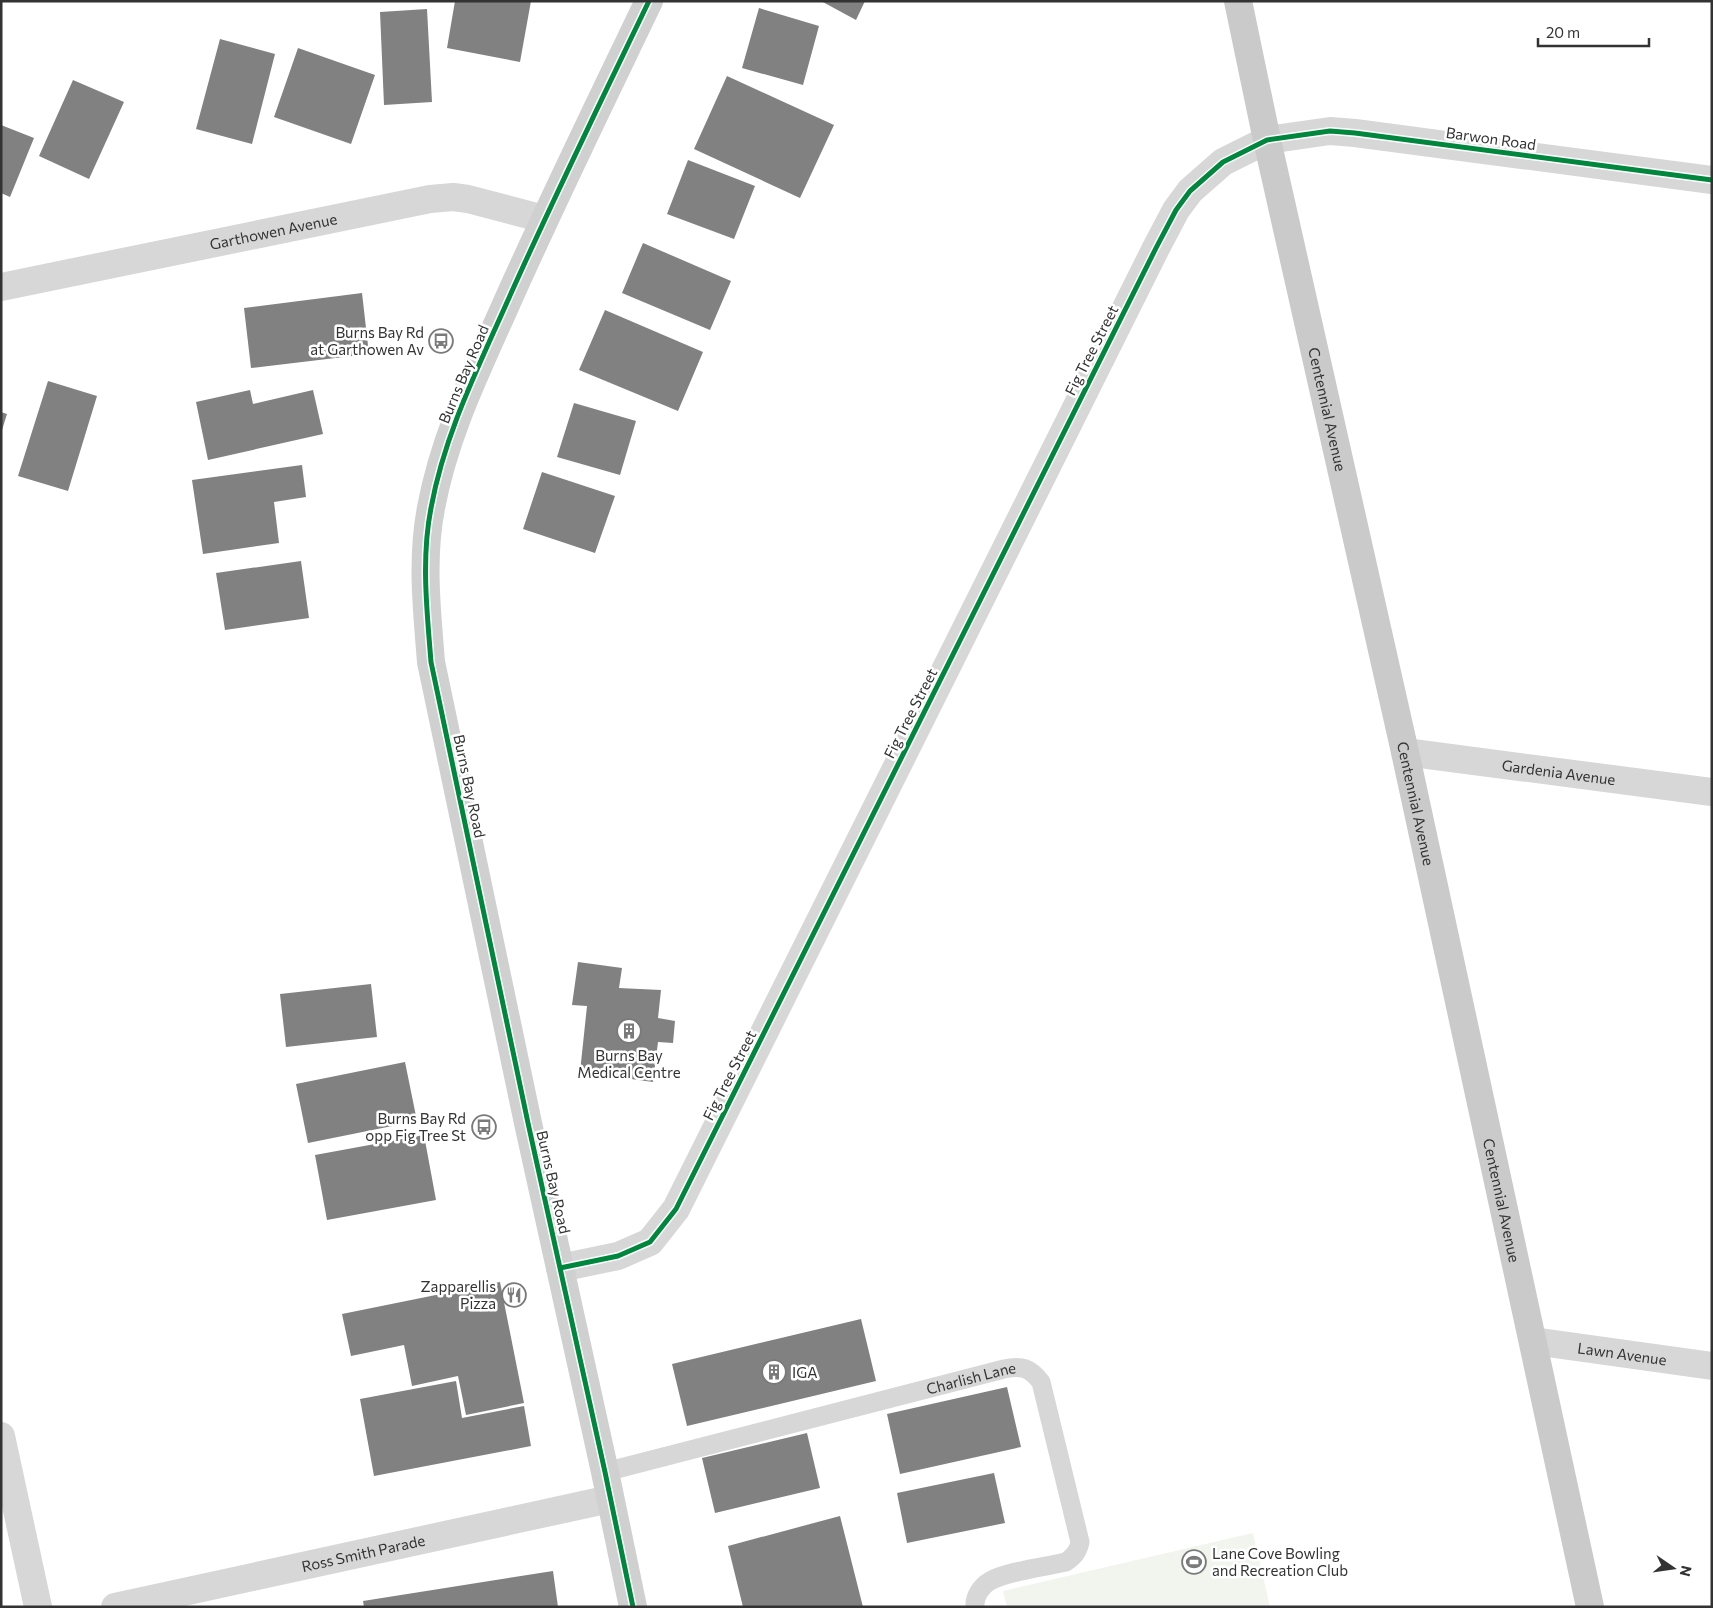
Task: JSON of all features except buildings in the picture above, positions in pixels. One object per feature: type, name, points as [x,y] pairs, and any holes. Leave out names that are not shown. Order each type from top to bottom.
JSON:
[{"type":"main road","name":"Centennial Avenue","points":[[1238,1],[1267,140],[1405,752],[1590,1607]]},
{"type":"street","name":"Burns Bay Road","points":[[633,1607],[431,662],[426,603],[425,553],[430,517],[443,459],[458,413],[544,219],[650,1]]},
{"type":"street","name":"Barwon Road","points":[[1267,140],[1330,131],[1355,133],[1712,180]]},
{"type":"street","name":"Fig Tree Street","points":[[560,1268],[618,1256],[650,1242],[676,1209],[1176,210],[1190,191],[1223,162],[1267,140]]},
{"type":"street","name":"Garthowen Avenue","points":[[1,287],[430,199],[453,197],[468,199],[544,219]]},
{"type":"street","name":"Gardenia Avenue","points":[[1405,752],[1712,792]]},
{"type":"street","name":"Lawn Avenue","points":[[1533,1341],[1712,1366]]},
{"type":"street","points":[[1,1436],[38,1607]]},
{"type":"street","name":"Ross Smith Parade","points":[[115,1607],[610,1499]]},
{"type":"lane","name":"Charlish Lane","points":[[605,1472],[1004,1369],[1015,1367],[1026,1369],[1034,1373],[1041,1382],[1080,1542],[1074,1557],[1066,1562],[1000,1577],[988,1582],[980,1590],[975,1607]]},
{"type":"shaded area","name":"Lane Cove Bowling and Recreation Club","points":[[1253,1533],[1270,1607],[1007,1607],[1003,1591]]},
{"type":"cycle path","points":[[633,1607],[528,1123],[431,662],[426,546],[431,508],[437,482],[461,406],[539,231],[649,1]]},
{"type":"cycle path","points":[[560,1268],[618,1256],[650,1242],[676,1209],[1156,248],[1176,210],[1190,191],[1223,162],[1267,140],[1330,131],[1712,180]]},
{"type":"place","name":"Burns Bay Rd at Garthowen Av","points":[[441,341]]},
{"type":"place","name":"Burns Bay Medical Centre","points":[[629,1031]]},
{"type":"place","name":"Burns Bay Rd opp Fig Tree St","points":[[484,1127]]},
{"type":"place","name":"Zapparellis Pizza","points":[[514,1295]]},
{"type":"place","name":"IGA","points":[[774,1372]]},
{"type":"place","name":"Lane Cove Bowling and Recreation Club","points":[[1194,1562]]}]
